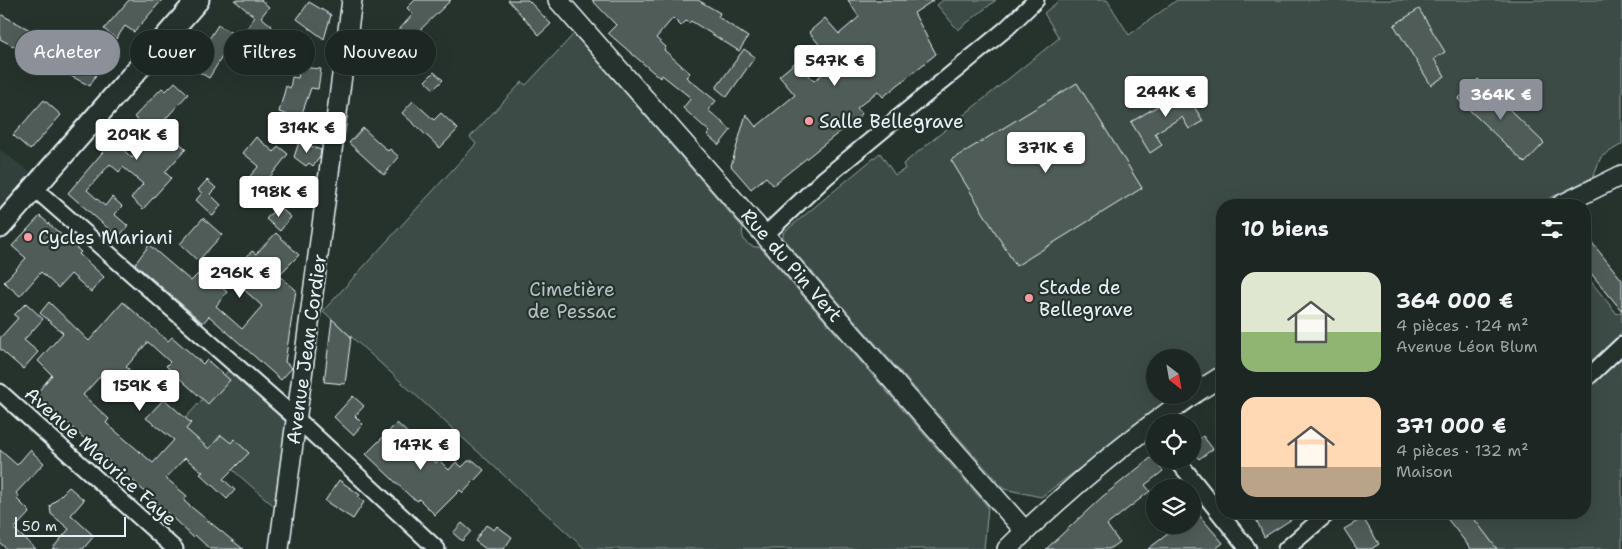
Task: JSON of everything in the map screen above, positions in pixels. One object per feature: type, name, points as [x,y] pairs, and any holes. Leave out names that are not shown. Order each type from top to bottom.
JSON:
[{"type":"main road","points":[[0,227],[198,0]]},
{"type":"street","name":"Avenue Jean Cordier","points":[[279,549],[352,0]]},
{"type":"street","name":"Rue du Pin Vert","points":[[558,0],[1024,532]]},
{"type":"street","points":[[765,235],[825,178],[1007,28],[1036,0]]},
{"type":"street","points":[[1574,199],[1622,175]]},
{"type":"street","points":[[34,188],[297,419],[437,549]]},
{"type":"street","points":[[1591,374],[1622,345]]},
{"type":"street","points":[[1201,389],[1216,380]]},
{"type":"street","name":"Avenue Maurice Faye","points":[[0,392],[175,549]]},
{"type":"street","points":[[1170,414],[1182,404]]},
{"type":"street","points":[[1007,549],[1076,484],[1146,434]]},
{"type":"street","points":[[1183,469],[1216,509]]},
{"type":"street","points":[[1224,519],[1248,549]]},
{"type":"street","points":[[1286,549],[1321,519]]},
{"type":"shaded area","points":[[0,150],[30,172],[0,207]]},
{"type":"green space","points":[[943,0],[996,0],[958,30],[937,5]]},
{"type":"green space","name":"Stade de Bellegrave","points":[[1060,0],[1107,0],[1129,35],[1177,0],[1622,0],[1622,144],[1601,157],[1593,177],[1548,199],[1216,199],[1216,369],[1201,379],[1201,349],[1146,349],[1146,404],[1166,404],[1152,414],[1146,414],[1146,419],[1041,497],[1004,489],[783,239],[783,233],[880,153],[895,175],[905,169],[903,164],[1059,38],[1044,13]]},
{"type":"green space","name":"Cimetière de Pessac","points":[[574,34],[743,228],[744,240],[749,245],[760,247],[988,507],[984,549],[585,549],[323,311],[476,144],[470,137],[522,82],[526,85]]},
{"type":"green space","points":[[1591,282],[1617,314],[1622,311],[1622,333],[1591,361]]},
{"type":"green space","points":[[1622,355],[1622,549],[1497,549],[1474,519],[1591,519],[1591,383]]},
{"type":"green space","points":[[228,371],[286,422],[274,506],[180,424]]},
{"type":"building","points":[[129,0],[162,0],[136,30],[131,30],[125,26],[120,33],[120,30],[104,29]]},
{"type":"building","points":[[234,0],[261,0],[269,7],[261,17],[272,26],[270,30],[246,29],[255,17]]},
{"type":"building","points":[[415,0],[451,0],[420,30],[399,30],[413,14],[407,8]]},
{"type":"building","points":[[508,0],[528,0],[551,24],[539,35]]},
{"type":"building","points":[[592,0],[698,0],[720,13],[718,17],[748,37],[739,51],[691,21],[689,23],[686,21],[681,26],[673,18],[656,38],[666,47],[664,50],[690,73],[686,77],[716,101],[708,110],[731,130],[719,145],[707,135],[710,132],[683,108],[691,98],[662,75],[660,78],[608,33],[616,25]]},
{"type":"building","points":[[848,0],[934,0],[914,13],[936,54],[883,97],[878,91],[857,108],[862,114],[773,185],[766,177],[751,189],[731,166],[746,114],[756,127],[795,95],[779,76],[797,61],[814,81],[835,64],[809,32],[825,18],[839,34],[859,17]]},
{"type":"building","points":[[309,2],[331,15],[327,30],[325,30],[324,39],[315,32],[315,30],[312,30],[297,19]]},
{"type":"building","points":[[1419,9],[1445,52],[1434,59],[1445,76],[1431,85],[1394,25]]},
{"type":"building","points":[[0,14],[30,30],[15,30],[15,47],[0,39]]},
{"type":"building","points":[[218,25],[227,30],[224,30],[224,54],[214,70],[214,31]]},
{"type":"building","points":[[744,49],[755,57],[727,97],[716,88]]},
{"type":"building","points":[[315,68],[321,69],[318,89],[311,88],[300,119],[279,112],[286,86],[290,88],[292,77],[298,78],[299,75],[315,75]]},
{"type":"building","points":[[436,74],[443,80],[434,89],[425,81],[431,75]]},
{"type":"building","points":[[69,75],[96,75],[90,86]]},
{"type":"building","points":[[1478,79],[1544,143],[1525,163],[1458,99]]},
{"type":"building","points":[[175,82],[188,94],[160,125],[186,149],[165,172],[171,178],[143,209],[131,198],[143,184],[123,167],[119,172],[110,164],[87,190],[105,206],[112,197],[122,206],[114,214],[128,226],[118,237],[68,193],[113,140],[132,158],[151,139],[137,126],[140,122],[134,117],[162,88],[166,91]]},
{"type":"building","points":[[1077,83],[1142,188],[1016,266],[951,160]]},
{"type":"building","points":[[1182,87],[1203,121],[1189,129],[1182,117],[1155,133],[1162,145],[1150,153],[1131,122],[1161,104],[1163,90],[1170,95]]},
{"type":"building","points":[[44,100],[61,115],[30,150],[13,135]]},
{"type":"building","points":[[413,101],[434,120],[441,113],[458,129],[440,148],[402,113]]},
{"type":"building","points":[[363,128],[388,151],[390,149],[399,157],[384,175],[349,143]]},
{"type":"building","points":[[256,137],[274,152],[278,146],[288,154],[263,186],[250,176],[259,166],[243,153]]},
{"type":"building","points":[[299,142],[321,150],[320,157],[313,166],[309,163],[306,166],[294,157]]},
{"type":"building","points":[[207,180],[216,188],[210,194],[221,205],[213,216],[196,200],[202,193],[198,190]]},
{"type":"building","points":[[278,206],[291,217],[280,231],[266,219]]},
{"type":"building","points":[[40,216],[81,252],[79,254],[104,277],[91,292],[71,274],[58,288],[41,272],[20,296],[4,282],[26,258],[12,246]]},
{"type":"building","points":[[203,218],[222,235],[198,261],[180,244]]},
{"type":"building","points":[[276,233],[299,255],[279,275],[296,290],[285,362],[292,368],[281,380],[209,316],[203,323],[135,264],[149,245],[191,281],[202,270],[227,292],[216,306],[242,329],[262,306],[229,276],[252,251],[256,254]]},
{"type":"building","points":[[1591,241],[1622,280],[1622,311],[1591,273]]},
{"type":"building","points":[[49,302],[89,341],[123,302],[168,341],[172,337],[203,364],[207,360],[230,380],[208,404],[166,366],[170,362],[148,342],[126,367],[129,369],[128,373],[119,383],[105,371],[83,395],[109,419],[106,423],[153,463],[174,440],[146,418],[164,399],[191,423],[186,429],[209,449],[221,435],[231,443],[234,439],[249,453],[223,479],[235,490],[227,499],[200,474],[203,472],[185,458],[166,478],[187,496],[184,500],[185,502],[243,549],[210,549],[195,535],[193,537],[130,478],[128,481],[36,394],[52,375],[38,361],[63,333],[40,313]]},
{"type":"building","points":[[26,303],[43,319],[24,340],[38,352],[23,369],[0,349],[0,338],[18,318],[14,315]]},
{"type":"building","points":[[332,319],[351,337],[345,384],[324,382]]},
{"type":"building","points":[[353,396],[364,406],[355,416],[363,424],[353,435],[334,417]]},
{"type":"building","points":[[397,423],[413,438],[407,444],[425,461],[429,456],[436,463],[439,460],[449,470],[456,462],[462,467],[468,461],[474,461],[484,470],[463,493],[460,490],[435,515],[419,499],[418,501],[411,497],[366,454]]},
{"type":"building","points":[[1203,436],[1213,449],[1201,458],[1201,438]]},
{"type":"building","points":[[0,450],[17,465],[30,450],[44,463],[16,493],[19,497],[17,499],[30,512],[14,529],[36,549],[7,549],[0,543]]},
{"type":"building","points":[[1146,462],[1146,469],[1161,469],[1163,471],[1153,479],[1146,479],[1146,494],[1107,525],[1119,542],[1109,549],[1046,549],[1102,497]]},
{"type":"building","points":[[339,480],[360,495],[358,497],[364,502],[353,519],[325,501]]},
{"type":"building","points":[[69,487],[84,500],[71,515],[94,536],[83,549],[52,549],[69,529],[51,514],[50,506]]},
{"type":"building","points":[[1201,517],[1223,543],[1215,549],[1148,549],[1168,534],[1201,534]]},
{"type":"building","points":[[1256,519],[1292,519],[1264,537]]},
{"type":"building","points":[[1364,519],[1379,544],[1371,549],[1357,549],[1344,529]]},
{"type":"building","points":[[1447,519],[1474,519],[1497,549],[1471,549]]},
{"type":"building","points":[[462,523],[471,531],[462,541],[453,533]]},
{"type":"building","points":[[486,525],[494,530],[497,526],[512,537],[504,549],[486,549],[475,541]]},
{"type":"place","name":"Salle Bellegrave","points":[[809,121]]},
{"type":"place","name":"Cycles Mariani","points":[[28,237]]},
{"type":"place","name":"Stade de Bellegrave","points":[[1029,298]]}]
